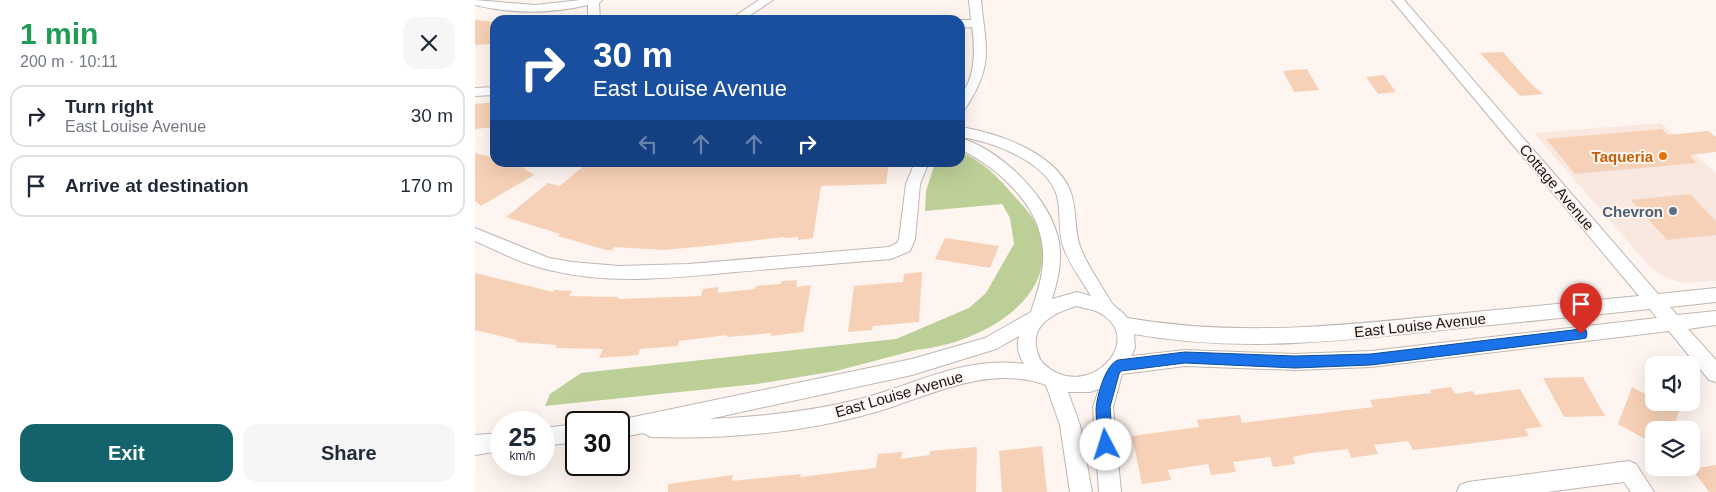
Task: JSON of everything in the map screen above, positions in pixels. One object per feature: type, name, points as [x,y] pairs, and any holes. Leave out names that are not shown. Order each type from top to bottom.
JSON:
[{"type":"street","points":[[475,2],[491,6],[544,8],[595,0],[594,15]]},
{"type":"street","points":[[743,15],[767,0]]},
{"type":"street","points":[[965,98],[972,88],[979,66],[980,56],[975,0]]},
{"type":"street","name":"Cottage Avenue","points":[[1398,0],[1562,191],[1671,324],[1716,374]]},
{"type":"street","points":[[965,24],[977,23]]},
{"type":"street","points":[[475,92],[490,91]]},
{"type":"street","points":[[965,133],[981,135],[1003,143],[1044,167],[1059,182],[1063,195],[1071,246],[1084,270],[1099,291],[1104,305],[1116,314],[1124,326],[1127,339],[1125,353],[1115,368],[1103,407],[1110,492]]},
{"type":"street","points":[[965,146],[978,152],[1006,172],[1031,201],[1047,225],[1052,261],[1038,316],[1029,331],[1027,345],[1030,359],[1036,368],[1050,378],[1071,425],[1081,492]]},
{"type":"street","points":[[475,234],[520,255],[551,264],[623,272],[697,270],[891,253],[904,247],[907,239],[913,184],[920,167]]},
{"type":"street","name":"East Louise Avenue","points":[[1124,326],[1162,334],[1296,337],[1716,295]]},
{"type":"street","name":"East Louise Avenue","points":[[630,427],[911,367],[990,344],[1038,316],[1051,306],[1064,301],[1077,299],[1104,305]]},
{"type":"street","name":"East Louise Avenue","points":[[630,428],[693,430],[800,420],[863,407],[973,373],[1002,370],[1050,378],[1069,384],[1085,383],[1100,379],[1115,368],[1185,358],[1295,362],[1371,359],[1716,318]]},
{"type":"street","points":[[475,445],[490,443]]},
{"type":"street","points":[[1468,492],[1629,471],[1643,492]]},
{"type":"shaded area","points":[[1661,123],[1716,174],[1716,281],[1683,283],[1667,278],[1650,267],[1534,133]]},
{"type":"green space","points":[[965,154],[990,171],[1003,184],[1028,211],[1038,228],[1043,254],[1039,277],[1027,297],[1009,314],[988,328],[964,339],[836,371],[757,384],[545,406],[550,394],[581,373],[896,339],[969,308],[986,293],[1014,244],[1010,218],[1002,204],[925,211],[926,191],[934,167],[965,167]]},
{"type":"building","points":[[475,20],[490,22],[490,44],[475,45]]},
{"type":"building","points":[[1503,52],[1530,83],[1543,94],[1520,96],[1480,53]]},
{"type":"building","points":[[1307,69],[1319,90],[1294,92],[1283,71]]},
{"type":"building","points":[[1384,75],[1396,92],[1378,94],[1366,77]]},
{"type":"building","points":[[490,102],[490,128],[475,129],[475,104]]},
{"type":"building","points":[[1662,129],[1668,135],[1708,131],[1716,137],[1716,152],[1689,155],[1697,163],[1575,174],[1546,139]]},
{"type":"building","points":[[475,153],[490,157],[490,167],[522,167],[534,175],[481,206],[475,201]]},
{"type":"building","points":[[582,167],[888,167],[886,184],[821,186],[813,238],[798,240],[798,237],[784,237],[664,250],[614,247],[612,250],[606,250],[558,236],[560,234],[506,217],[548,183],[560,186]]},
{"type":"building","name":"Chevron","points":[[1690,194],[1716,221],[1716,235],[1667,240],[1631,200]]},
{"type":"building","points":[[945,238],[999,246],[990,268],[935,259]]},
{"type":"building","points":[[922,272],[919,322],[873,326],[872,330],[848,332],[854,286],[903,282],[904,274]]},
{"type":"building","points":[[475,273],[553,292],[554,290],[572,291],[569,296],[619,297],[618,299],[701,296],[703,289],[719,287],[717,293],[755,289],[756,286],[781,284],[781,281],[797,280],[796,287],[811,285],[803,332],[771,336],[771,333],[727,337],[727,335],[679,341],[678,346],[640,349],[638,355],[599,358],[603,349],[555,348],[557,345],[516,342],[517,340],[475,330]]},
{"type":"building","points":[[1583,377],[1605,416],[1564,417],[1543,378]]},
{"type":"building","points":[[1451,387],[1455,394],[1473,391],[1475,395],[1520,389],[1542,427],[1525,429],[1529,436],[1413,450],[1408,441],[1374,445],[1378,454],[1351,458],[1348,449],[1311,453],[1293,457],[1295,464],[1273,467],[1270,457],[1233,462],[1236,472],[1211,475],[1208,464],[1168,470],[1171,480],[1142,484],[1132,436],[1199,427],[1197,420],[1240,415],[1242,423],[1373,407],[1370,400],[1431,393],[1430,390]]},
{"type":"building","points":[[1632,387],[1645,394],[1645,411],[1679,411],[1676,421],[1645,421],[1645,439],[1618,424]]},
{"type":"building","points":[[1042,446],[1047,492],[1002,492],[999,451]]},
{"type":"building","points":[[977,447],[976,492],[668,492],[668,484],[733,475],[732,481],[801,474],[800,477],[876,468],[878,454],[902,452],[901,459],[930,455],[930,451]]},
{"type":"building","points":[[1716,465],[1716,492],[1709,492],[1697,476],[1700,476],[1700,468]]},
{"type":"place","name":"Taqueria","points":[[1663,156]]},
{"type":"place","name":"Chevron","points":[[1673,211]]},
{"type":"route","points":[[1106,445],[1103,407],[1113,371],[1118,366],[1138,362],[1185,358],[1295,362],[1371,359],[1581,334]]}]
